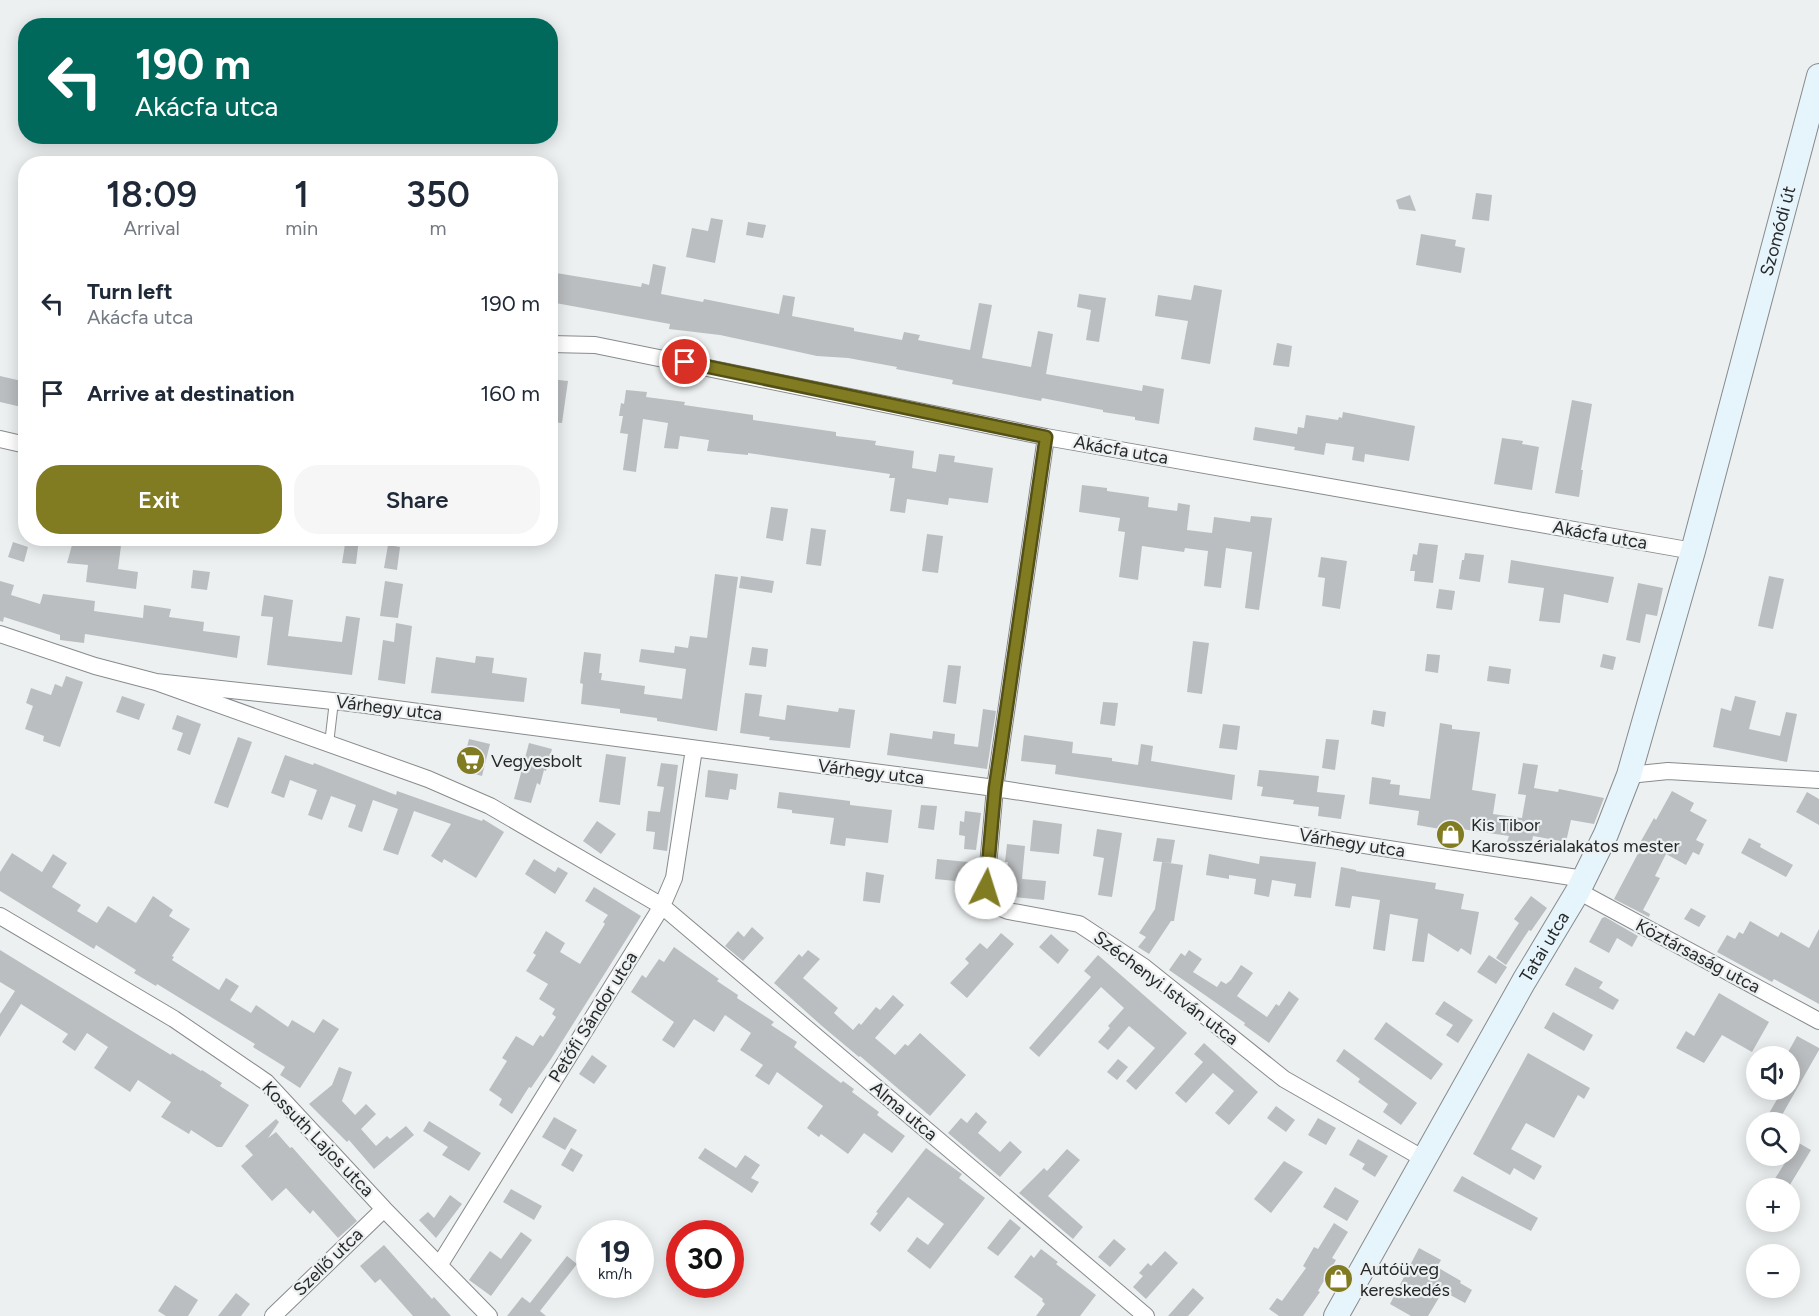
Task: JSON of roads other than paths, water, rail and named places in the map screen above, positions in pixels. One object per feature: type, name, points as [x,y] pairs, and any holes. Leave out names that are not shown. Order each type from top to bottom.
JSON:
[{"type":"street","name":"Szomódi út","points":[[1693,551],[1819,76]]},
{"type":"street","name":"Akácfa utca","points":[[558,344],[596,345],[1046,437],[1693,551]]},
{"type":"street","name":"Széchenyi István utca","points":[[1046,437],[995,788],[986,888],[992,904],[1008,910],[1079,924],[1144,968],[1284,1079],[1424,1159]]},
{"type":"street","points":[[0,439],[18,443]]},
{"type":"street","name":"Tatai utca","points":[[1336,1316],[1524,981],[1581,885],[1606,834],[1629,775],[1693,551]]},
{"type":"street","name":"Várhegy utca","points":[[0,634],[95,666],[156,682],[428,779],[490,806],[662,906]]},
{"type":"street","name":"Várhegy utca","points":[[156,682],[334,701],[995,788],[1581,885]]},
{"type":"street","name":"Petőfi Sándor utca","points":[[440,1264],[662,906],[674,878],[694,749]]},
{"type":"street","points":[[1629,775],[1668,771],[1819,780]]},
{"type":"street","name":"Köztársaság utca","points":[[1581,885],[1819,1021]]},
{"type":"street","name":"Alma utca","points":[[662,906],[1146,1316]]},
{"type":"street","name":"Kossuth Lajos utca","points":[[0,916],[174,1019],[266,1082],[384,1209],[489,1316]]},
{"type":"street","name":"Szellő utca","points":[[273,1316],[384,1209]]},
{"type":"lane","points":[[329,744],[334,701]]},
{"type":"place","name":"Vegyesbolt","points":[[470,761]]},
{"type":"place","name":"Kis Tibor Karosszérialakatos mester","points":[[1450,835]]},
{"type":"place","name":"Autóüveg kereskedés","points":[[1339,1279]]}]
